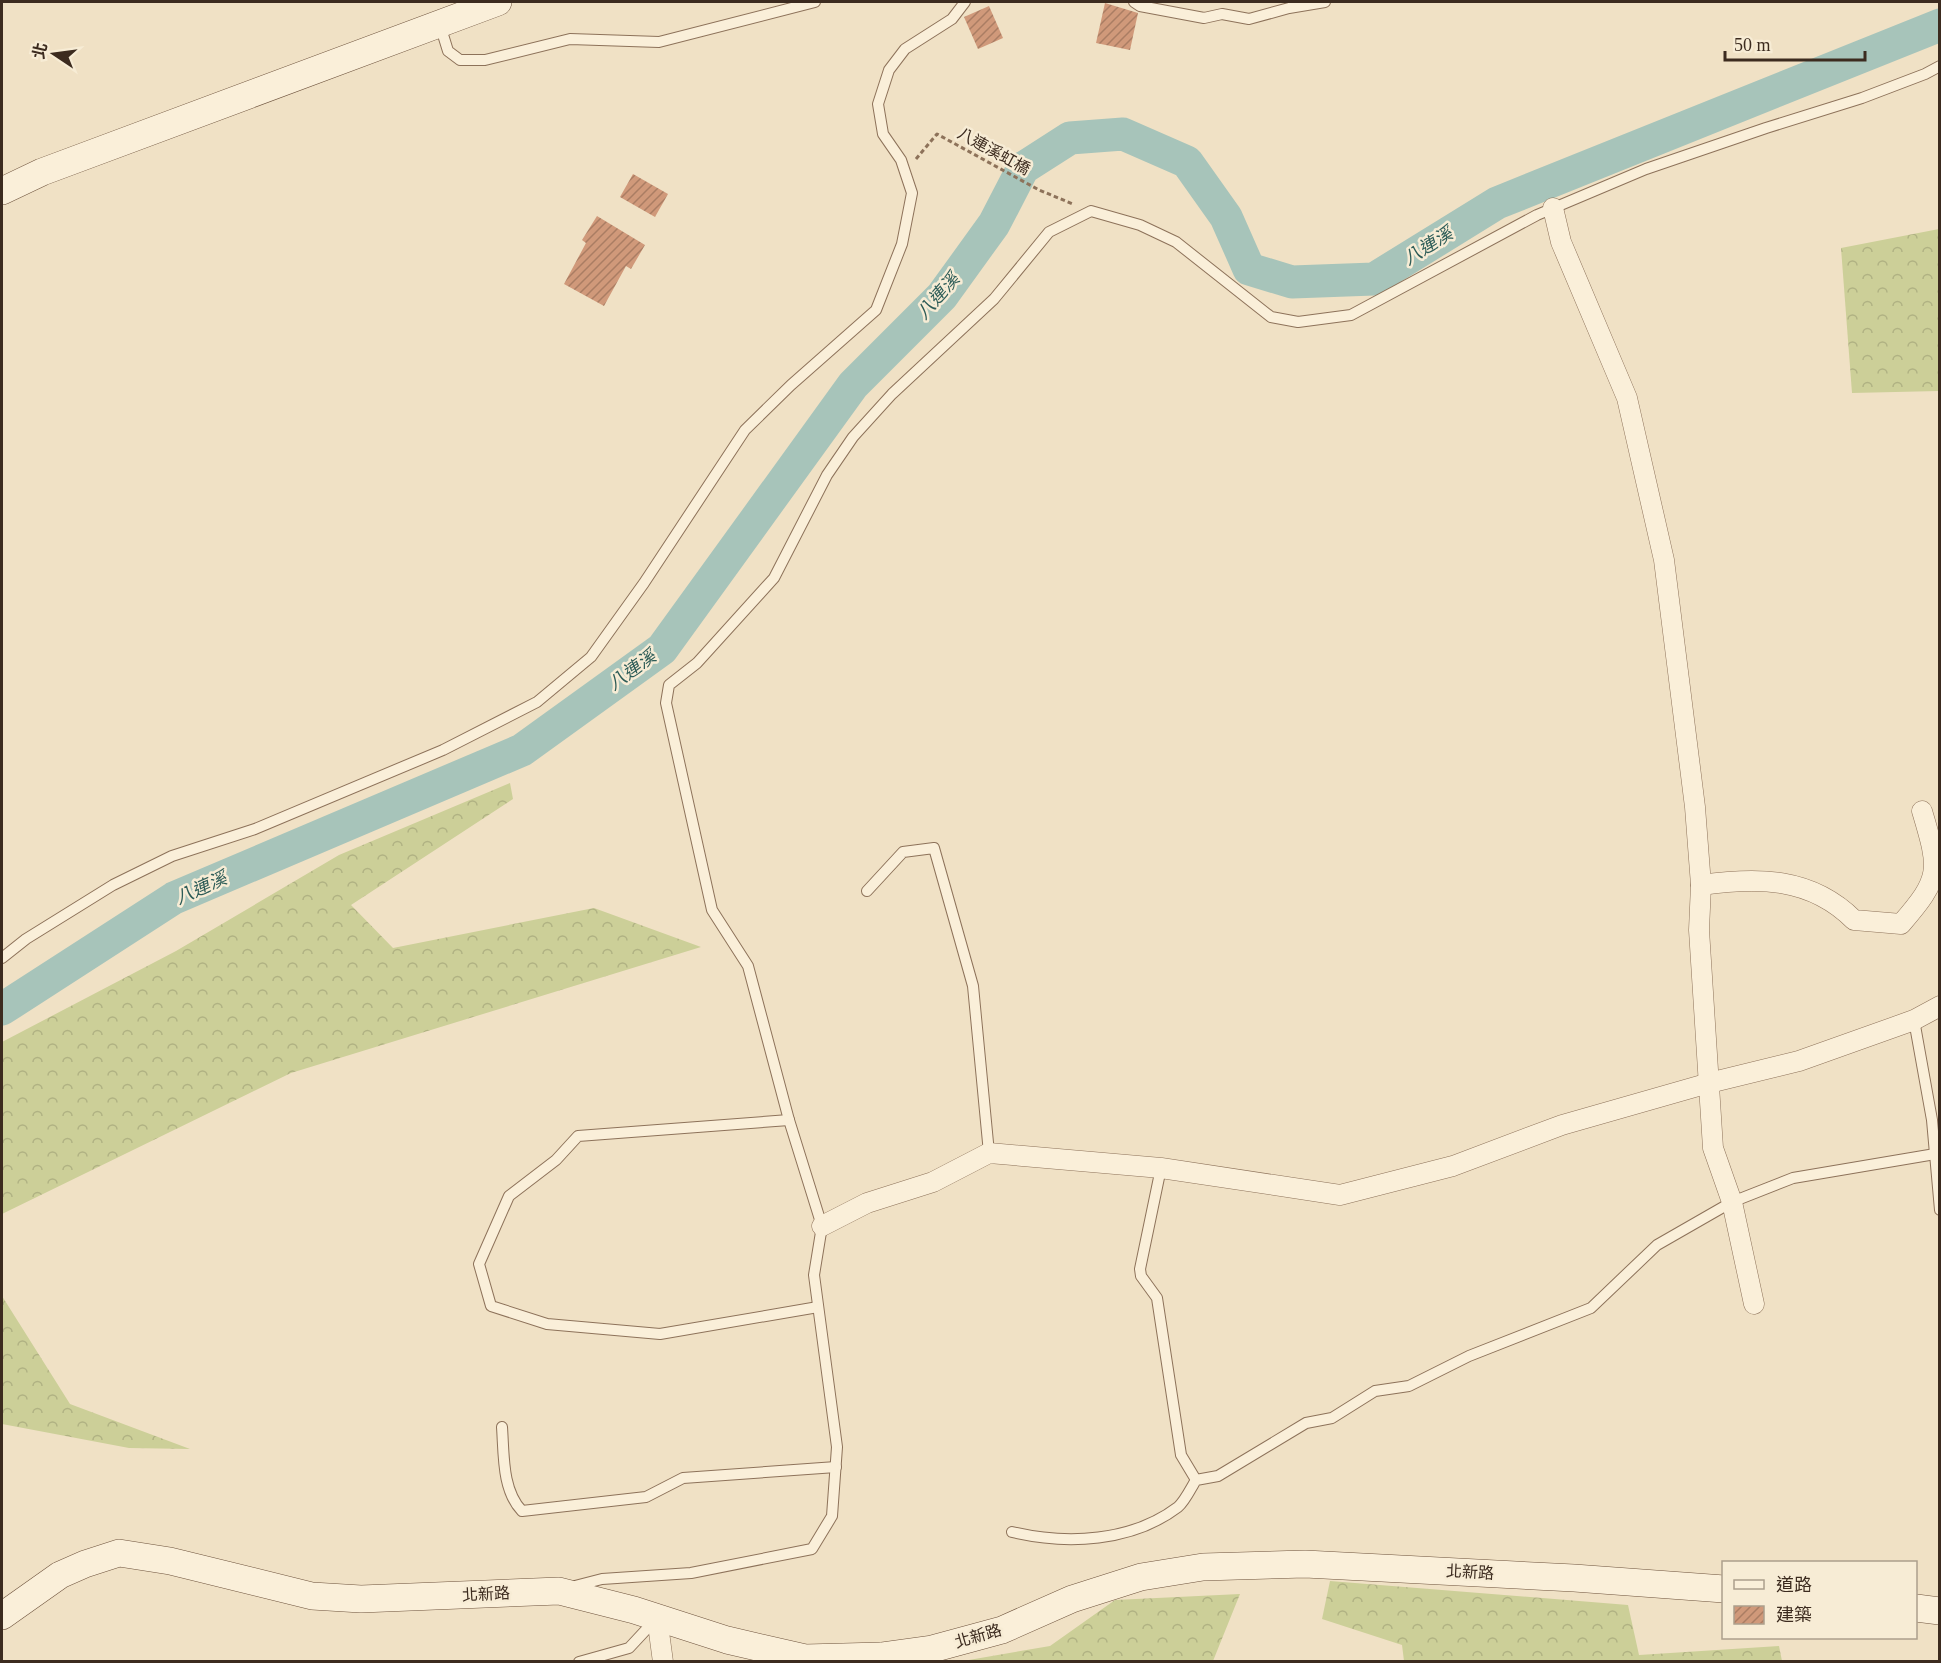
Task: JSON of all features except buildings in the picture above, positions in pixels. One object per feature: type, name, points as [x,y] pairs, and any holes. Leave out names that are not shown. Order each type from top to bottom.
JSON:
[{"type":"main road","points":[[2,191],[42,172],[498,2]]},
{"type":"main road","name":"北新路","points":[[2,1616],[60,1575],[118,1553],[170,1561],[312,1596],[361,1599],[559,1591],[657,1617],[727,1641],[805,1658],[881,1656],[932,1649],[1002,1630],[1072,1599],[1141,1577],[1203,1567],[1305,1564],[1574,1578],[1722,1589]]},
{"type":"main road","points":[[1917,1608],[1940,1611]]},
{"type":"street","points":[[1553,208],[1561,242],[1627,398],[1640,447],[1664,561],[1695,807],[1701,885],[1699,930],[1713,1148],[1732,1202],[1754,1304]]},
{"type":"street","points":[[1701,885],[1742,879],[1804,887],[1836,902],[1854,920],[1901,924],[1926,900],[1936,883],[1938,865],[1922,811]]},
{"type":"street","points":[[822,1226],[867,1203],[933,1182],[989,1153],[1161,1168],[1340,1195],[1453,1166],[1562,1125],[1709,1083],[1799,1061],[1914,1020],[1940,1006]]},
{"type":"street","points":[[657,1617],[663,1662]]},
{"type":"lane","points":[[440,25],[448,51],[460,60],[485,60],[570,39],[658,42],[815,2]]},
{"type":"lane","points":[[2,958],[26,939],[113,885],[172,855],[255,829],[443,750],[537,702],[591,657],[644,583],[745,430],[791,385],[876,310],[902,243],[912,194],[903,167],[883,134],[878,104],[889,70],[905,49],[952,19],[965,2]]},
{"type":"lane","points":[[1134,2],[1140,6],[1204,18],[1222,14],[1249,19],[1289,8],[1325,2]]},
{"type":"lane","points":[[559,1591],[602,1579],[691,1573],[812,1549],[832,1516],[837,1447],[814,1275],[822,1226],[789,1120],[748,966],[712,910],[666,703],[669,685],[697,663],[774,578],[827,475],[853,437],[892,394],[994,298],[1049,232],[1091,211],[1140,225],[1176,242],[1271,317],[1298,322],[1352,315],[1553,208],[1646,170],[1766,128],[1862,98],[1940,66]]},
{"type":"lane","points":[[867,891],[903,852],[934,848],[973,986],[989,1153]]},
{"type":"lane","points":[[1914,1020],[1932,1120],[1940,1210]]},
{"type":"lane","points":[[789,1120],[578,1136],[556,1160],[509,1196],[479,1264],[491,1306],[547,1324],[660,1334],[818,1307]]},
{"type":"lane","points":[[1012,1532],[1034,1537],[1085,1538],[1135,1531],[1179,1506],[1196,1480],[1218,1476],[1306,1423],[1332,1418],[1375,1391],[1409,1386],[1469,1356],[1591,1308],[1657,1245],[1732,1202],[1793,1178],[1935,1154]]},
{"type":"lane","points":[[1161,1168],[1140,1269],[1141,1276],[1157,1298],[1181,1455],[1196,1480]]},
{"type":"lane","points":[[502,1427],[505,1471],[513,1502],[522,1511],[646,1497],[683,1478],[836,1467]]},
{"type":"lane","points":[[579,1662],[629,1648],[657,1617]]},
{"type":"path","name":"八連溪虹橋","points":[[903,167],[914,162],[937,134],[1040,190],[1091,211]]},
{"type":"green space","points":[[1939,229],[1939,391],[1852,393],[1841,248]]},
{"type":"green space","points":[[510,783],[513,799],[351,905],[393,948],[594,908],[701,947],[291,1073],[2,1214],[2,1042],[176,951],[339,855]]},
{"type":"green space","points":[[2,1296],[70,1404],[190,1449],[129,1448],[2,1424]]},
{"type":"green space","points":[[1330,1581],[1628,1605],[1639,1655],[1779,1646],[1782,1661],[1404,1661],[1402,1645],[1322,1619]]},
{"type":"green space","points":[[1240,1594],[1213,1661],[963,1661],[1050,1646],[1115,1600]]},
{"type":"waterway","name":"八連溪","points":[[2,1009],[174,898],[522,750],[662,649],[853,385],[942,296],[994,224],[1023,168],[1070,138],[1123,134],[1187,162],[1226,217],[1249,269],[1292,282],[1374,279],[1497,203],[1940,25]]}]
